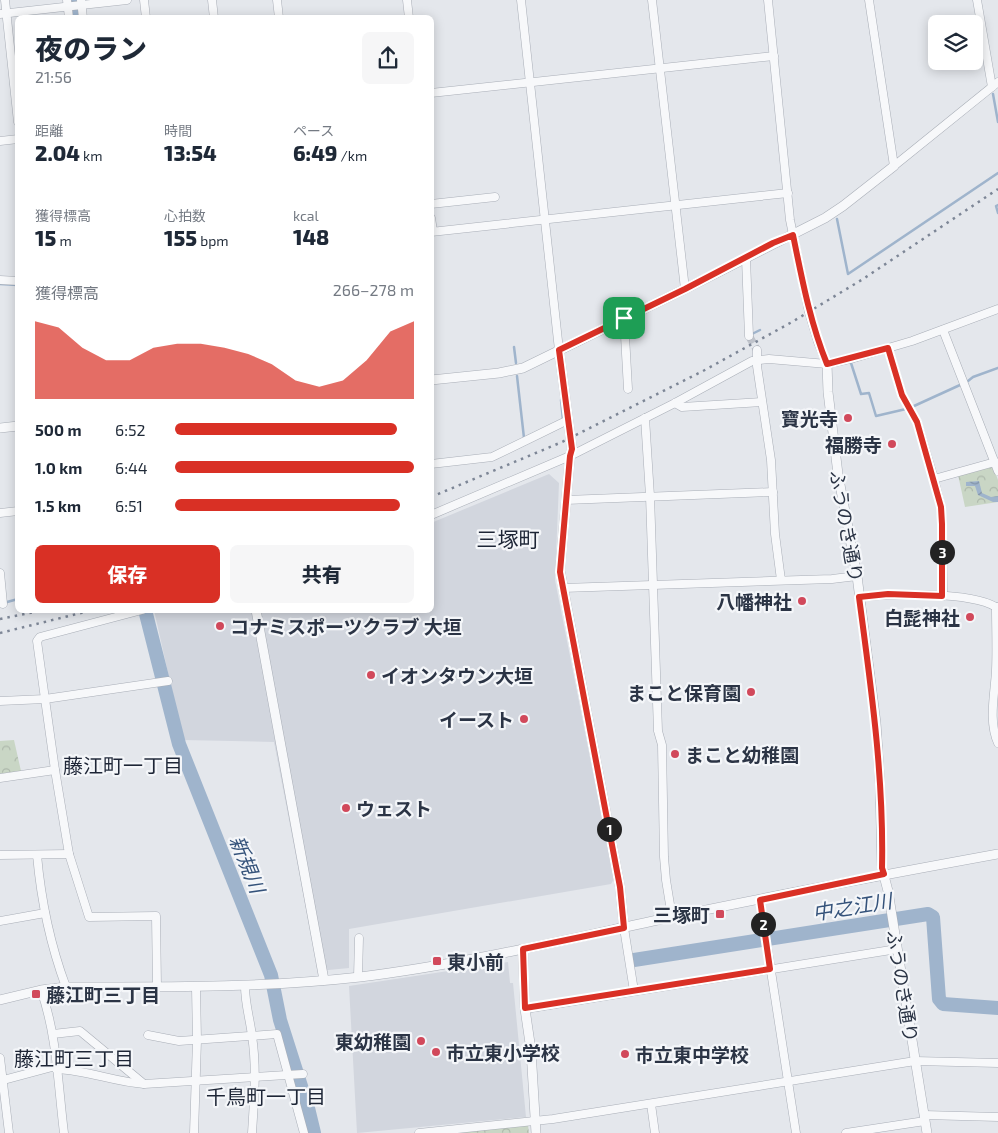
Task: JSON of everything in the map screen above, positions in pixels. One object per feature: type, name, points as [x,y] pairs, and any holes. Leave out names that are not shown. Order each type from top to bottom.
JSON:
[{"type":"street","points":[[5,0],[3,14],[15,100]]},
{"type":"street","points":[[3,14],[81,3],[127,0]]},
{"type":"street","points":[[144,0],[146,15]]},
{"type":"street","points":[[212,0],[214,15]]},
{"type":"street","points":[[277,0],[279,15]]},
{"type":"street","points":[[407,0],[409,15]]},
{"type":"street","points":[[521,0],[559,350],[572,449],[560,572],[620,887],[624,928],[634,991]]},
{"type":"street","points":[[652,0],[685,289]]},
{"type":"street","points":[[768,0],[790,220],[809,312],[827,364]]},
{"type":"street","points":[[869,0],[894,166]]},
{"type":"street","points":[[434,380],[523,368],[685,289],[773,243],[793,235],[843,206],[995,85],[989,79],[977,0]]},
{"type":"street","points":[[434,94],[774,56]]},
{"type":"street","points":[[0,141],[15,139]]},
{"type":"street","points":[[434,232],[788,193]]},
{"type":"street","points":[[434,204],[495,197]]},
{"type":"street","points":[[746,258],[749,336]]},
{"type":"street","points":[[0,280],[15,281]]},
{"type":"street","points":[[434,514],[570,456],[757,360],[769,359],[827,364],[888,348],[998,309]]},
{"type":"street","points":[[624,318],[628,389]]},
{"type":"street","points":[[934,479],[997,467],[943,330]]},
{"type":"street","points":[[888,348],[902,395],[917,422],[941,507],[942,596]]},
{"type":"street","points":[[757,350],[762,402],[771,460],[775,534],[781,580]]},
{"type":"street","name":"ふうのき通り","points":[[827,364],[828,392],[838,474],[857,576],[876,723],[882,868],[927,1133]]},
{"type":"street","points":[[675,403],[682,407],[762,402]]},
{"type":"street","points":[[645,418],[650,496],[658,731],[662,744],[664,857],[672,917]]},
{"type":"street","points":[[434,464],[492,457],[568,420]]},
{"type":"street","points":[[0,428],[15,426]]},
{"type":"street","points":[[566,500],[773,492]]},
{"type":"street","points":[[0,513],[15,511]]},
{"type":"street","points":[[0,573],[4,604]]},
{"type":"street","points":[[563,588],[832,579],[857,576]]},
{"type":"street","points":[[859,597],[888,594],[942,596],[989,602],[997,607],[993,714],[994,734],[998,743]]},
{"type":"street","points":[[132,613],[40,637],[37,641],[69,854],[89,917],[156,916],[157,987]]},
{"type":"street","points":[[257,613],[324,980]]},
{"type":"street","points":[[0,701],[45,699],[168,681]]},
{"type":"street","points":[[0,778],[55,770]]},
{"type":"street","points":[[0,855],[69,854]]},
{"type":"street","points":[[0,1000],[41,990],[66,987],[196,988],[273,985],[358,977],[446,964],[884,874],[998,854]]},
{"type":"street","points":[[37,855],[51,942],[66,987]]},
{"type":"street","points":[[760,900],[796,1133]]},
{"type":"street","points":[[0,922],[45,913]]},
{"type":"street","points":[[358,977],[359,938]]},
{"type":"street","points":[[523,949],[525,1008],[531,1050],[536,1133]]},
{"type":"street","points":[[525,1008],[897,949]]},
{"type":"street","points":[[245,986],[246,1004],[252,1036],[254,1077],[252,1133]]},
{"type":"street","points":[[194,1133],[197,1040],[196,988]]},
{"type":"street","points":[[41,990],[53,1034],[64,1133],[59,1133]]},
{"type":"street","points":[[53,1034],[80,1031],[144,1084]]},
{"type":"street","points":[[148,1035],[178,1041],[277,1034],[290,1075],[304,1133]]},
{"type":"street","points":[[0,1058],[1,1080],[9,1133]]},
{"type":"street","points":[[419,1133],[535,1122],[915,1061],[998,1063]]},
{"type":"street","points":[[1,1080],[56,1068],[144,1084],[304,1074]]},
{"type":"street","points":[[651,1104],[655,1133]]},
{"type":"street","points":[[846,1133],[925,1118],[998,1117]]},
{"type":"shaded area","name":"イオンタウン大垣","points":[[549,474],[559,483],[555,580],[614,879],[611,884],[349,929],[349,968],[318,971],[274,742],[183,740],[155,613],[434,613],[434,522]]},
{"type":"shaded area","name":"市立東小学校","points":[[508,962],[510,983],[513,983],[526,1117],[357,1133],[349,986]]},
{"type":"green space","points":[[993,466],[998,480],[998,502],[965,507],[958,475]]},
{"type":"green space","points":[[14,740],[21,771],[0,774],[0,741]]},
{"type":"green space","points":[[528,1125],[529,1133],[448,1133]]},
{"type":"water","points":[[979,481],[982,493],[991,497],[998,496],[998,502],[993,502],[978,495],[975,486],[966,486],[966,482]]},
{"type":"waterway","name":"新規川","points":[[74,0],[76,15]]},
{"type":"waterway","points":[[993,94],[998,122]]},
{"type":"waterway","points":[[837,219],[848,274],[998,173]]},
{"type":"waterway","points":[[998,205],[996,206],[998,213]]},
{"type":"waterway","points":[[0,284],[15,285]]},
{"type":"waterway","points":[[752,333],[760,330]]},
{"type":"waterway","points":[[514,347],[516,363]]},
{"type":"waterway","points":[[851,363],[861,394],[869,393],[876,416],[906,409]]},
{"type":"waterway","points":[[968,381],[973,377],[998,368]]},
{"type":"waterway","points":[[517,376],[524,438]]},
{"type":"waterway","points":[[914,406],[960,385]]},
{"type":"waterway","points":[[561,400],[563,420]]},
{"type":"waterway","points":[[7,602],[15,600]]},
{"type":"waterway","name":"新規川","points":[[146,613],[179,744],[271,975],[280,1020],[314,1133]]},
{"type":"waterway","name":"中之江川","points":[[634,960],[928,914],[933,917],[939,999],[943,1004],[998,1008]]},
{"type":"tunnel","points":[[749,336],[757,350]]},
{"type":"railway","points":[[434,496],[562,442],[703,371],[792,322],[863,279],[998,189]]},
{"type":"railway","points":[[0,619],[30,613]]},
{"type":"railway","points":[[0,633],[81,613]]},
{"type":"place","name":"寶光寺","points":[[848,418]]},
{"type":"place","name":"福勝寺","points":[[892,444]]},
{"type":"place","name":"八幡神社","points":[[802,601]]},
{"type":"place","name":"白髭神社","points":[[970,617]]},
{"type":"place","name":"コナミスポーツクラブ 大垣","points":[[220,626]]},
{"type":"place","name":"イオンタウン大垣","points":[[371,675]]},
{"type":"place","name":"まこと保育園","points":[[751,692]]},
{"type":"place","name":"イースト","points":[[524,719]]},
{"type":"place","name":"まこと幼稚園","points":[[675,754]]},
{"type":"place","name":"ウェスト","points":[[346,808]]},
{"type":"place","name":"三塚町","points":[[720,914]]},
{"type":"place","name":"東小前","points":[[437,961]]},
{"type":"place","name":"藤江町三丁目","points":[[36,994]]},
{"type":"place","name":"東幼稚園","points":[[421,1041]]},
{"type":"place","name":"市立東小学校","points":[[436,1052]]},
{"type":"place","name":"市立東中学校","points":[[625,1054]]},
{"type":"district","name":"三塚町","points":[[508,538]]},
{"type":"district","name":"藤江町一丁目","points":[[123,765]]},
{"type":"district","name":"藤江町三丁目","points":[[74,1058]]},
{"type":"district","name":"千鳥町一丁目","points":[[266,1096]]},
{"type":"route","points":[[793,235],[809,312],[827,364],[888,348],[902,395],[917,422],[941,507],[942,596],[888,594],[859,597],[876,723],[883,849],[882,868],[884,874],[760,900],[770,969],[525,1008],[523,949],[624,928],[620,887],[560,572],[572,449],[559,350],[624,318],[685,289],[773,243],[793,235]]}]
